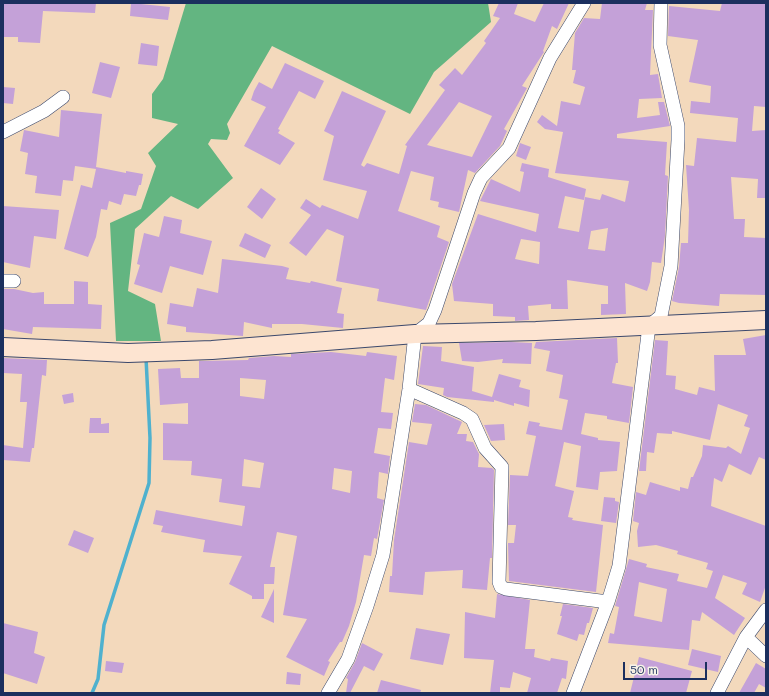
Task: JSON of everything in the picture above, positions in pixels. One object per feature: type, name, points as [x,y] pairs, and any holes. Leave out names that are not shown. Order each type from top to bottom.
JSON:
[{"type":"main road","points":[[3,348],[128,353],[212,350],[415,334],[649,326],[766,320]]},
{"type":"street","points":[[328,693],[348,659],[383,555],[409,389],[415,334],[429,323],[432,316],[480,178],[509,148],[550,58],[584,3]]},
{"type":"street","points":[[573,693],[608,602],[619,566],[623,544],[623,521],[649,326],[661,316],[671,266],[678,126],[660,45],[661,3]]},
{"type":"street","points":[[3,132],[44,111],[63,97]]},
{"type":"street","points":[[409,389],[463,413],[472,419],[485,448],[502,467],[499,582],[501,586],[506,589],[608,602]]},
{"type":"street","points":[[717,693],[746,637],[766,610]]},
{"type":"street","points":[[746,637],[766,656]]},
{"type":"green space","points":[[186,3],[488,3],[491,22],[434,72],[410,114],[272,46],[227,124],[230,133],[227,140],[211,139],[208,144],[233,178],[198,209],[171,196],[135,229],[128,291],[155,304],[161,341],[116,341],[110,223],[141,209],[156,166],[148,153],[178,124],[152,118],[152,94],[163,79]]},
{"type":"building","points":[[3,3],[96,3],[95,13],[43,11],[40,43],[18,42],[18,37],[3,37]]},
{"type":"building","points":[[131,3],[170,7],[168,20],[130,16]]},
{"type":"building","points":[[499,3],[518,3],[514,14],[535,22],[544,3],[569,3],[557,29],[552,26],[543,51],[544,52],[522,86],[527,88],[504,129],[507,131],[500,146],[475,173],[468,170],[459,212],[438,207],[439,202],[430,200],[434,177],[411,171],[398,211],[440,226],[437,237],[449,242],[426,310],[377,301],[379,289],[336,281],[344,236],[327,229],[306,256],[289,243],[311,215],[300,208],[306,199],[320,208],[322,205],[358,219],[367,191],[323,180],[334,136],[324,131],[342,91],[386,111],[361,165],[364,167],[367,163],[399,174],[407,146],[405,145],[445,90],[439,85],[455,68],[462,75],[486,43],[484,41],[500,18],[493,16]],"holes":[[[459,102],[492,116],[472,157],[427,145]]]},
{"type":"building","points":[[602,3],[647,3],[645,10],[653,10],[650,75],[658,74],[662,98],[639,99],[637,118],[660,115],[658,102],[664,102],[670,126],[617,134],[617,138],[667,142],[665,175],[668,176],[665,236],[661,263],[652,262],[650,282],[647,291],[625,283],[626,314],[601,315],[601,304],[608,304],[608,286],[567,280],[568,309],[551,309],[551,304],[528,306],[529,320],[515,321],[515,317],[493,316],[493,304],[454,301],[452,284],[478,214],[536,232],[539,214],[480,201],[491,179],[520,192],[524,172],[520,171],[522,163],[549,169],[548,177],[586,189],[584,200],[565,196],[558,228],[579,232],[585,197],[600,200],[602,194],[625,202],[629,181],[555,173],[563,132],[545,129],[537,122],[542,115],[557,126],[561,101],[580,105],[585,87],[573,83],[576,70],[572,70],[575,33],[584,18],[600,19]],"holes":[[[608,228],[605,251],[588,249],[591,231]],[[521,239],[540,242],[539,264],[515,259]]]},
{"type":"building","points":[[722,3],[766,3],[766,107],[754,106],[752,131],[766,130],[766,198],[757,198],[758,179],[731,177],[734,219],[745,219],[744,237],[766,238],[766,295],[720,294],[719,306],[679,303],[672,301],[679,267],[681,243],[688,243],[689,210],[686,165],[694,166],[697,138],[736,142],[738,118],[690,113],[691,101],[710,103],[711,86],[689,82],[698,40],[668,36],[669,6],[720,11]]},
{"type":"building","points":[[141,43],[159,46],[157,66],[138,64]]},
{"type":"building","points":[[100,62],[120,67],[111,98],[92,93]]},
{"type":"building","points":[[285,63],[324,81],[315,99],[299,91],[278,129],[280,130],[278,133],[295,143],[280,165],[244,146],[266,107],[251,100],[254,91],[259,82],[272,89]]},
{"type":"building","points":[[3,87],[15,88],[13,104],[3,103]]},
{"type":"building","points":[[61,110],[102,114],[96,167],[126,173],[126,171],[143,174],[141,185],[139,185],[136,196],[124,194],[121,205],[109,201],[107,210],[101,209],[96,237],[88,257],[64,249],[81,185],[92,188],[96,169],[75,166],[73,181],[63,180],[61,196],[35,193],[37,176],[25,174],[28,153],[20,151],[24,130],[59,137]]},
{"type":"building","points":[[520,143],[531,147],[526,160],[516,156]]},
{"type":"building","points":[[261,188],[276,199],[262,219],[247,207]]},
{"type":"building","points":[[3,206],[59,210],[56,239],[34,236],[30,268],[3,262]]},
{"type":"building","points":[[164,216],[182,220],[180,233],[212,241],[203,275],[170,266],[162,293],[134,284],[140,265],[137,264],[144,233],[159,237]]},
{"type":"building","points":[[245,233],[271,245],[265,258],[239,246]]},
{"type":"building","points":[[222,259],[282,266],[289,268],[286,279],[310,283],[311,281],[342,288],[337,313],[344,314],[343,328],[302,324],[272,324],[272,328],[244,322],[243,336],[186,332],[186,327],[167,324],[170,303],[193,307],[197,288],[218,293]]},
{"type":"building","points":[[74,281],[88,282],[88,304],[102,305],[101,329],[33,327],[32,334],[3,329],[3,289],[14,289],[33,293],[44,292],[44,304],[74,304]]},
{"type":"building","points":[[766,335],[766,460],[759,457],[751,475],[729,464],[722,482],[714,478],[711,506],[766,526],[766,585],[760,602],[742,594],[747,583],[723,575],[715,598],[745,618],[734,635],[702,612],[700,621],[692,620],[689,650],[608,643],[610,633],[614,634],[619,607],[615,606],[629,559],[647,564],[646,567],[679,574],[677,581],[707,588],[713,571],[706,569],[708,563],[677,554],[678,551],[656,545],[638,547],[637,531],[639,523],[633,521],[636,492],[646,495],[650,482],[680,491],[680,487],[688,489],[691,477],[693,477],[702,456],[703,445],[726,448],[728,446],[741,454],[750,428],[744,426],[748,415],[718,404],[710,440],[672,431],[672,434],[657,433],[654,453],[647,452],[646,471],[639,471],[655,340],[668,341],[666,375],[676,376],[675,389],[697,395],[699,387],[715,391],[714,355],[746,355],[743,339]],"holes":[[[639,582],[667,589],[662,622],[634,616]]]},
{"type":"building","points":[[617,338],[618,363],[616,363],[612,383],[633,387],[629,423],[607,419],[607,416],[585,413],[581,434],[598,438],[598,440],[620,442],[617,471],[600,472],[598,490],[576,487],[581,446],[564,442],[555,486],[574,491],[568,517],[573,518],[572,520],[603,525],[596,592],[509,581],[508,543],[514,543],[516,525],[508,525],[510,475],[528,476],[536,436],[526,434],[529,421],[540,423],[539,426],[562,430],[568,400],[559,398],[563,375],[546,371],[550,351],[534,348],[536,342]]},
{"type":"building","points":[[459,343],[532,343],[531,364],[502,363],[503,359],[478,362],[462,361]]},
{"type":"building","points":[[423,346],[442,347],[441,361],[474,367],[472,391],[492,397],[499,374],[521,380],[519,387],[530,390],[529,407],[514,403],[514,406],[494,400],[494,402],[447,397],[443,395],[444,388],[418,384]]},
{"type":"building","points":[[331,352],[366,356],[367,352],[397,356],[394,380],[385,378],[381,412],[393,413],[391,429],[378,428],[374,453],[390,456],[388,474],[379,472],[377,498],[384,500],[377,539],[374,538],[371,556],[364,555],[356,602],[349,626],[342,642],[340,642],[328,661],[330,662],[324,676],[286,657],[307,619],[283,615],[297,536],[277,532],[270,567],[275,567],[274,584],[264,584],[264,599],[252,599],[252,596],[229,584],[242,556],[203,552],[205,540],[161,532],[163,526],[153,524],[156,510],[242,526],[245,506],[219,502],[222,479],[191,475],[192,461],[163,460],[163,423],[188,424],[188,403],[160,405],[158,369],[180,368],[181,378],[199,378],[199,361],[248,360],[249,358],[274,356],[291,357],[291,354]],"holes":[[[240,378],[266,380],[264,399],[240,396]],[[244,459],[264,463],[260,488],[242,486]],[[334,468],[352,471],[350,493],[332,489]]]},
{"type":"building","points":[[3,358],[47,360],[46,376],[42,375],[34,448],[32,448],[30,462],[3,460],[3,445],[23,448],[27,402],[20,402],[22,374],[3,373]]},
{"type":"building","points":[[73,393],[74,402],[64,404],[62,395]]},
{"type":"building","points":[[415,404],[426,405],[462,422],[457,434],[467,434],[466,441],[473,442],[479,454],[478,467],[492,468],[494,470],[492,558],[490,558],[487,590],[462,588],[463,570],[425,572],[423,595],[389,592],[390,576],[392,576],[394,540],[409,442],[427,445],[432,424],[412,422]]},
{"type":"building","points":[[90,418],[101,418],[101,424],[109,423],[109,433],[89,433]]},
{"type":"building","points":[[504,424],[505,440],[491,441],[484,425]]},
{"type":"building","points":[[604,497],[615,498],[615,501],[619,502],[616,523],[601,521]]},
{"type":"building","points":[[74,530],[94,538],[88,553],[68,545]]},
{"type":"building","points":[[274,589],[274,623],[261,617]]},
{"type":"building","points":[[497,594],[530,600],[525,649],[535,649],[534,657],[550,661],[551,658],[568,661],[566,679],[562,678],[557,693],[527,693],[531,678],[513,672],[510,688],[500,687],[500,693],[490,693],[494,660],[464,658],[465,612],[495,618]]},
{"type":"building","points":[[563,604],[593,608],[584,635],[579,634],[577,641],[557,634],[562,616],[560,616]]},
{"type":"building","points":[[3,623],[38,632],[34,653],[45,657],[37,684],[3,673]]},
{"type":"building","points":[[416,628],[450,634],[443,665],[410,659]]},
{"type":"building","points":[[362,643],[383,654],[374,671],[364,666],[350,693],[346,693],[348,679],[346,678],[355,662]]},
{"type":"building","points":[[692,649],[721,656],[718,672],[688,665]]},
{"type":"building","points":[[639,657],[692,671],[686,693],[630,693]]},
{"type":"building","points":[[106,661],[124,663],[122,673],[105,671]]},
{"type":"building","points":[[756,663],[766,669],[766,688],[759,684],[754,693],[739,693]]},
{"type":"building","points":[[287,672],[301,674],[300,685],[286,684]]},
{"type":"building","points":[[381,680],[421,690],[420,693],[377,693]]},
{"type":"waterway","points":[[92,693],[98,679],[104,625],[149,483],[150,438],[146,358]]}]
